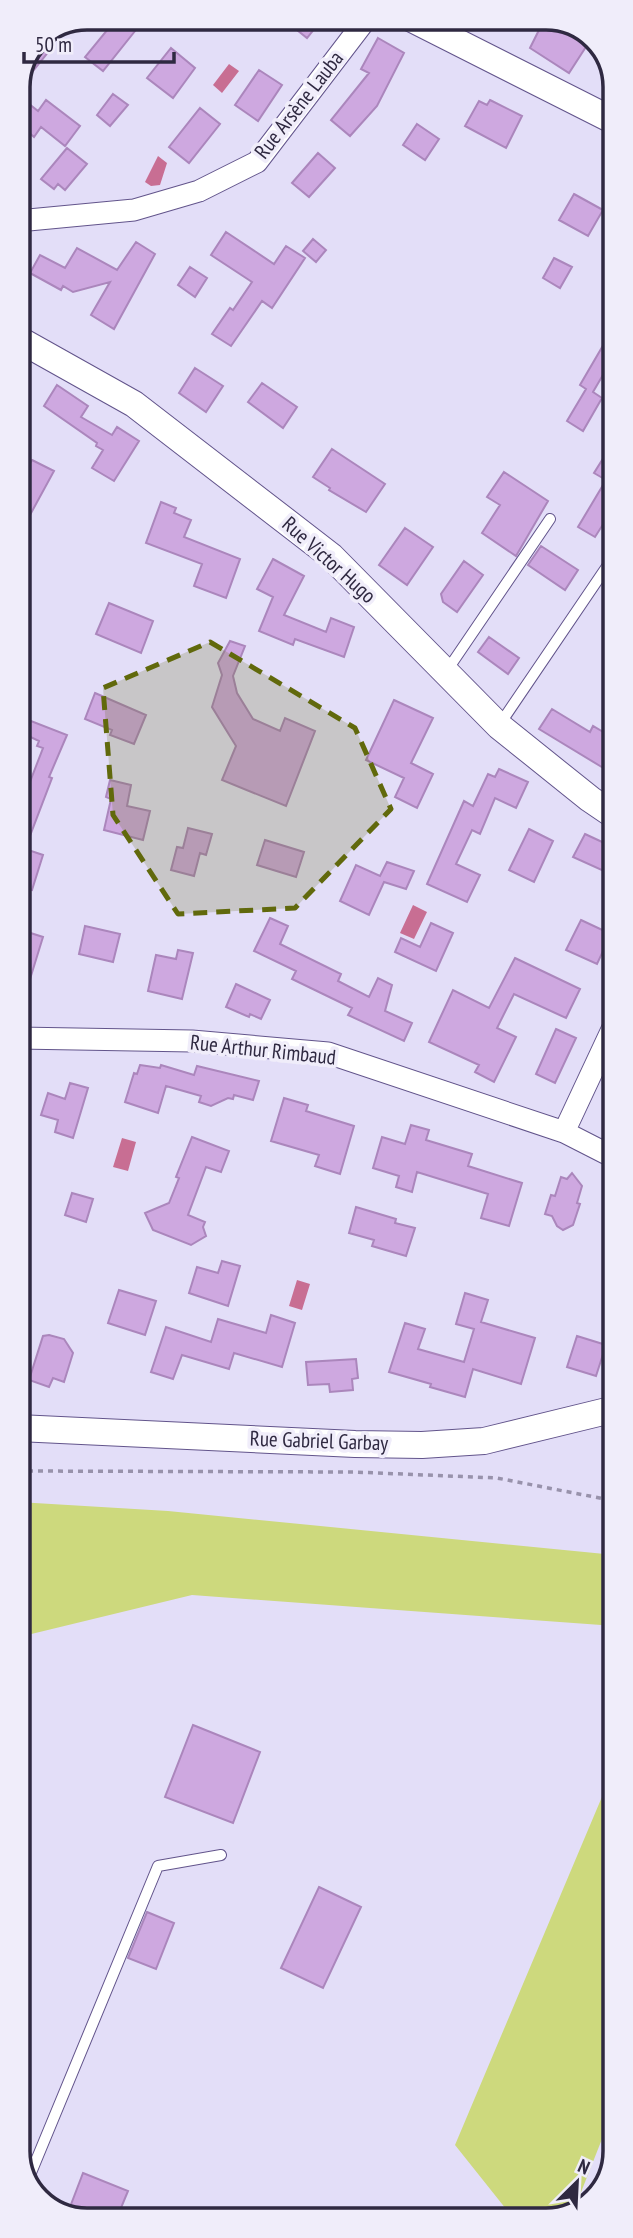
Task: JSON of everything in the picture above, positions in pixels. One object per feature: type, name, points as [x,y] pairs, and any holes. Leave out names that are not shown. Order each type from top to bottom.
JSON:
[{"type":"street","name":"Rue Arsène Lauba","points":[[30,219],[134,210],[199,191],[257,162],[358,30]]},
{"type":"street","points":[[434,30],[603,113]]},
{"type":"street","name":"Rue Victor Hugo","points":[[30,346],[135,404],[321,548],[499,726],[603,808]]},
{"type":"street","name":"Rue Arthur Rimbaud","points":[[30,1038],[192,1041],[328,1053],[564,1132],[603,1152]]},
{"type":"street","points":[[564,1132],[603,1049]]},
{"type":"street","name":"Rue Gabriel Garbay","points":[[30,1429],[422,1445],[484,1441],[603,1412]]},
{"type":"lane","points":[[446,672],[550,519]]},
{"type":"lane","points":[[499,726],[603,572]]},
{"type":"lane","points":[[33,2168],[158,1866],[221,1855]]},
{"type":"path","points":[[30,1471],[354,1472],[497,1478],[603,1499]]},
{"type":"highlighted area","points":[[210,642],[355,728],[391,809],[295,908],[178,914],[113,815],[103,688]]},
{"type":"green space","points":[[30,1503],[168,1511],[603,1554],[603,1625],[192,1595],[30,1634]]},
{"type":"green space","points":[[603,1794],[603,2136],[579,2198],[557,2207],[505,2208],[455,2145]]},
{"type":"shaded area","points":[[229,64],[239,71],[222,93],[213,85]]},
{"type":"shaded area","points":[[158,156],[167,163],[160,185],[151,186],[145,182]]},
{"type":"shaded area","points":[[413,905],[427,912],[414,939],[400,933]]},
{"type":"shaded area","points":[[122,1138],[136,1142],[128,1171],[113,1167]]},
{"type":"shaded area","points":[[297,1280],[310,1284],[302,1310],[289,1306]]},
{"type":"building","points":[[107,30],[136,30],[103,71],[85,57]]},
{"type":"building","points":[[297,30],[313,30],[307,38]]},
{"type":"building","points":[[539,30],[568,34],[586,46],[569,73],[530,48]]},
{"type":"building","points":[[378,38],[404,53],[377,106],[350,136],[331,120],[369,73],[361,69]]},
{"type":"building","points":[[50,44],[53,46],[32,72],[39,55]]},
{"type":"building","points":[[171,48],[195,68],[173,98],[147,78]]},
{"type":"building","points":[[259,70],[282,85],[258,121],[235,105]]},
{"type":"building","points":[[113,94],[128,105],[110,126],[97,115]]},
{"type":"building","points":[[46,100],[80,126],[65,146],[41,127],[34,137],[30,134],[30,105],[38,111]]},
{"type":"building","points":[[490,100],[522,116],[506,148],[465,126],[479,101],[487,105]]},
{"type":"building","points":[[200,108],[220,124],[189,163],[169,147]]},
{"type":"building","points":[[417,124],[439,139],[425,160],[403,145]]},
{"type":"building","points":[[67,148],[87,164],[65,190],[58,184],[54,189],[41,179]]},
{"type":"building","points":[[318,153],[335,168],[309,197],[292,183]]},
{"type":"building","points":[[574,194],[603,210],[588,236],[559,220]]},
{"type":"building","points":[[226,232],[274,264],[286,246],[305,258],[272,308],[262,301],[231,346],[212,334],[252,282],[211,255]]},
{"type":"building","points":[[313,239],[326,250],[316,262],[303,251]]},
{"type":"building","points":[[136,242],[155,254],[114,329],[91,315],[110,282],[73,292],[63,286],[61,290],[30,273],[40,255],[65,268],[77,248],[117,270]]},
{"type":"building","points":[[554,258],[572,267],[560,288],[543,278]]},
{"type":"building","points":[[190,267],[207,278],[195,297],[178,285]]},
{"type":"building","points":[[603,346],[603,375],[593,392],[602,398],[583,431],[567,421],[586,389],[580,385]]},
{"type":"building","points":[[195,368],[223,386],[206,412],[179,393]]},
{"type":"building","points":[[262,383],[297,407],[283,428],[248,402]]},
{"type":"building","points":[[57,385],[88,406],[81,417],[112,435],[117,427],[139,441],[114,481],[92,468],[103,450],[96,446],[97,443],[44,406]]},
{"type":"building","points":[[332,449],[385,484],[366,512],[313,477]]},
{"type":"building","points":[[603,459],[603,478],[594,473]]},
{"type":"building","points":[[32,460],[54,471],[30,515]]},
{"type":"building","points":[[504,472],[548,501],[516,556],[482,533],[500,505],[487,497]]},
{"type":"building","points":[[603,485],[603,524],[595,537],[578,527]]},
{"type":"building","points":[[161,502],[176,508],[174,513],[191,520],[184,537],[240,559],[226,598],[194,586],[202,564],[146,543]]},
{"type":"building","points":[[405,528],[433,547],[407,585],[379,565]]},
{"type":"building","points":[[541,546],[578,570],[565,590],[528,565]]},
{"type":"building","points":[[273,559],[304,576],[284,615],[326,632],[331,618],[354,627],[344,657],[295,639],[293,645],[259,631],[273,597],[257,589]]},
{"type":"building","points":[[464,561],[483,575],[457,612],[443,602],[441,594]]},
{"type":"building","points":[[109,603],[153,621],[141,653],[96,634]]},
{"type":"building","points":[[489,637],[519,658],[508,674],[478,652]]},
{"type":"building","points":[[230,641],[245,646],[233,676],[237,693],[253,719],[280,731],[285,718],[315,731],[286,806],[222,780],[236,746],[212,707],[222,675],[218,663]]},
{"type":"building","points":[[95,693],[146,715],[134,744],[110,735],[112,730],[85,719]]},
{"type":"building","points":[[394,700],[433,718],[411,763],[433,774],[417,808],[395,797],[404,778],[366,760]]},
{"type":"building","points":[[552,709],[590,732],[593,726],[603,732],[603,768],[539,729]]},
{"type":"building","points":[[30,721],[67,735],[49,777],[52,778],[30,836],[30,782],[43,748],[37,746],[39,741],[30,737]]},
{"type":"building","points":[[499,769],[528,782],[516,808],[495,798],[480,834],[472,830],[456,864],[480,875],[467,902],[427,884],[464,801],[473,806],[488,774],[495,777]]},
{"type":"building","points":[[110,780],[131,785],[127,806],[150,811],[143,840],[104,830],[111,799],[106,797]]},
{"type":"building","points":[[188,828],[212,834],[206,855],[200,853],[194,876],[171,870],[177,847],[183,848]]},
{"type":"building","points":[[529,829],[553,841],[534,882],[509,870]]},
{"type":"building","points":[[585,834],[603,842],[603,871],[573,857]]},
{"type":"building","points":[[265,840],[304,852],[296,877],[257,865]]},
{"type":"building","points":[[30,851],[43,855],[30,889]]},
{"type":"building","points":[[387,862],[414,871],[406,889],[384,882],[369,915],[340,901],[356,865],[380,876]]},
{"type":"building","points":[[270,918],[288,926],[280,944],[341,974],[338,981],[369,997],[378,978],[392,985],[385,1011],[412,1023],[404,1041],[348,1015],[352,1008],[292,979],[296,971],[254,951]]},
{"type":"building","points":[[581,920],[603,930],[603,951],[597,964],[566,950]]},
{"type":"building","points":[[431,923],[453,933],[436,971],[395,952],[401,938],[420,947]]},
{"type":"building","points":[[85,926],[120,934],[113,962],[79,954]]},
{"type":"building","points":[[30,933],[43,937],[30,979]]},
{"type":"building","points":[[178,950],[193,953],[182,999],[148,991],[156,955],[176,959]]},
{"type":"building","points":[[515,958],[580,989],[566,1018],[514,994],[497,1028],[516,1037],[494,1082],[475,1072],[479,1065],[429,1042],[453,990],[489,1008]]},
{"type":"building","points":[[236,984],[270,1000],[261,1019],[226,1007]]},
{"type":"building","points":[[556,1029],[576,1038],[555,1083],[536,1074]]},
{"type":"building","points":[[140,1065],[160,1068],[161,1065],[194,1075],[197,1066],[259,1081],[253,1100],[234,1095],[233,1099],[228,1098],[211,1106],[199,1102],[201,1096],[166,1086],[158,1113],[125,1102],[134,1073],[137,1074]]},
{"type":"building","points":[[70,1083],[88,1088],[73,1138],[55,1132],[58,1120],[41,1115],[48,1093],[65,1099]]},
{"type":"building","points":[[284,1098],[308,1105],[306,1111],[354,1126],[340,1174],[315,1166],[319,1155],[271,1141]]},
{"type":"building","points":[[411,1125],[429,1130],[426,1140],[472,1154],[468,1166],[522,1183],[509,1226],[481,1218],[488,1194],[417,1172],[412,1192],[396,1187],[399,1176],[373,1168],[382,1137],[405,1144]]},
{"type":"building","points":[[192,1137],[229,1151],[221,1172],[206,1167],[188,1215],[205,1222],[203,1227],[206,1236],[191,1245],[153,1230],[145,1213],[169,1203]]},
{"type":"building","points":[[572,1173],[582,1186],[577,1203],[580,1204],[573,1225],[563,1230],[557,1226],[552,1216],[545,1214],[561,1177],[567,1179]]},
{"type":"building","points":[[72,1193],[93,1199],[86,1222],[65,1215]]},
{"type":"building","points":[[356,1207],[396,1219],[395,1223],[415,1228],[406,1256],[372,1246],[374,1240],[349,1233]]},
{"type":"building","points":[[222,1261],[240,1266],[228,1306],[189,1293],[197,1267],[218,1273]]},
{"type":"building","points":[[119,1290],[156,1301],[145,1335],[108,1323]]},
{"type":"building","points":[[465,1293],[488,1300],[481,1322],[535,1338],[521,1384],[473,1369],[465,1397],[389,1372],[405,1323],[425,1329],[418,1349],[464,1362],[474,1329],[456,1324]]},
{"type":"building","points":[[271,1315],[295,1323],[282,1367],[234,1353],[229,1369],[182,1355],[173,1379],[151,1372],[166,1327],[211,1342],[218,1319],[266,1333]]},
{"type":"building","points":[[43,1336],[64,1339],[73,1353],[64,1382],[53,1378],[49,1387],[30,1380]]},
{"type":"building","points":[[577,1336],[603,1344],[603,1354],[596,1376],[567,1367]]},
{"type":"building","points":[[356,1359],[358,1378],[352,1379],[353,1390],[330,1392],[329,1384],[308,1385],[306,1362]]},
{"type":"building","points":[[193,1725],[260,1752],[233,1823],[165,1797]]},
{"type":"building","points":[[319,1887],[361,1907],[323,1988],[281,1968]]},
{"type":"building","points":[[147,1912],[174,1923],[156,1969],[128,1958]]},
{"type":"building","points":[[83,2173],[128,2191],[121,2208],[71,2206]]}]
